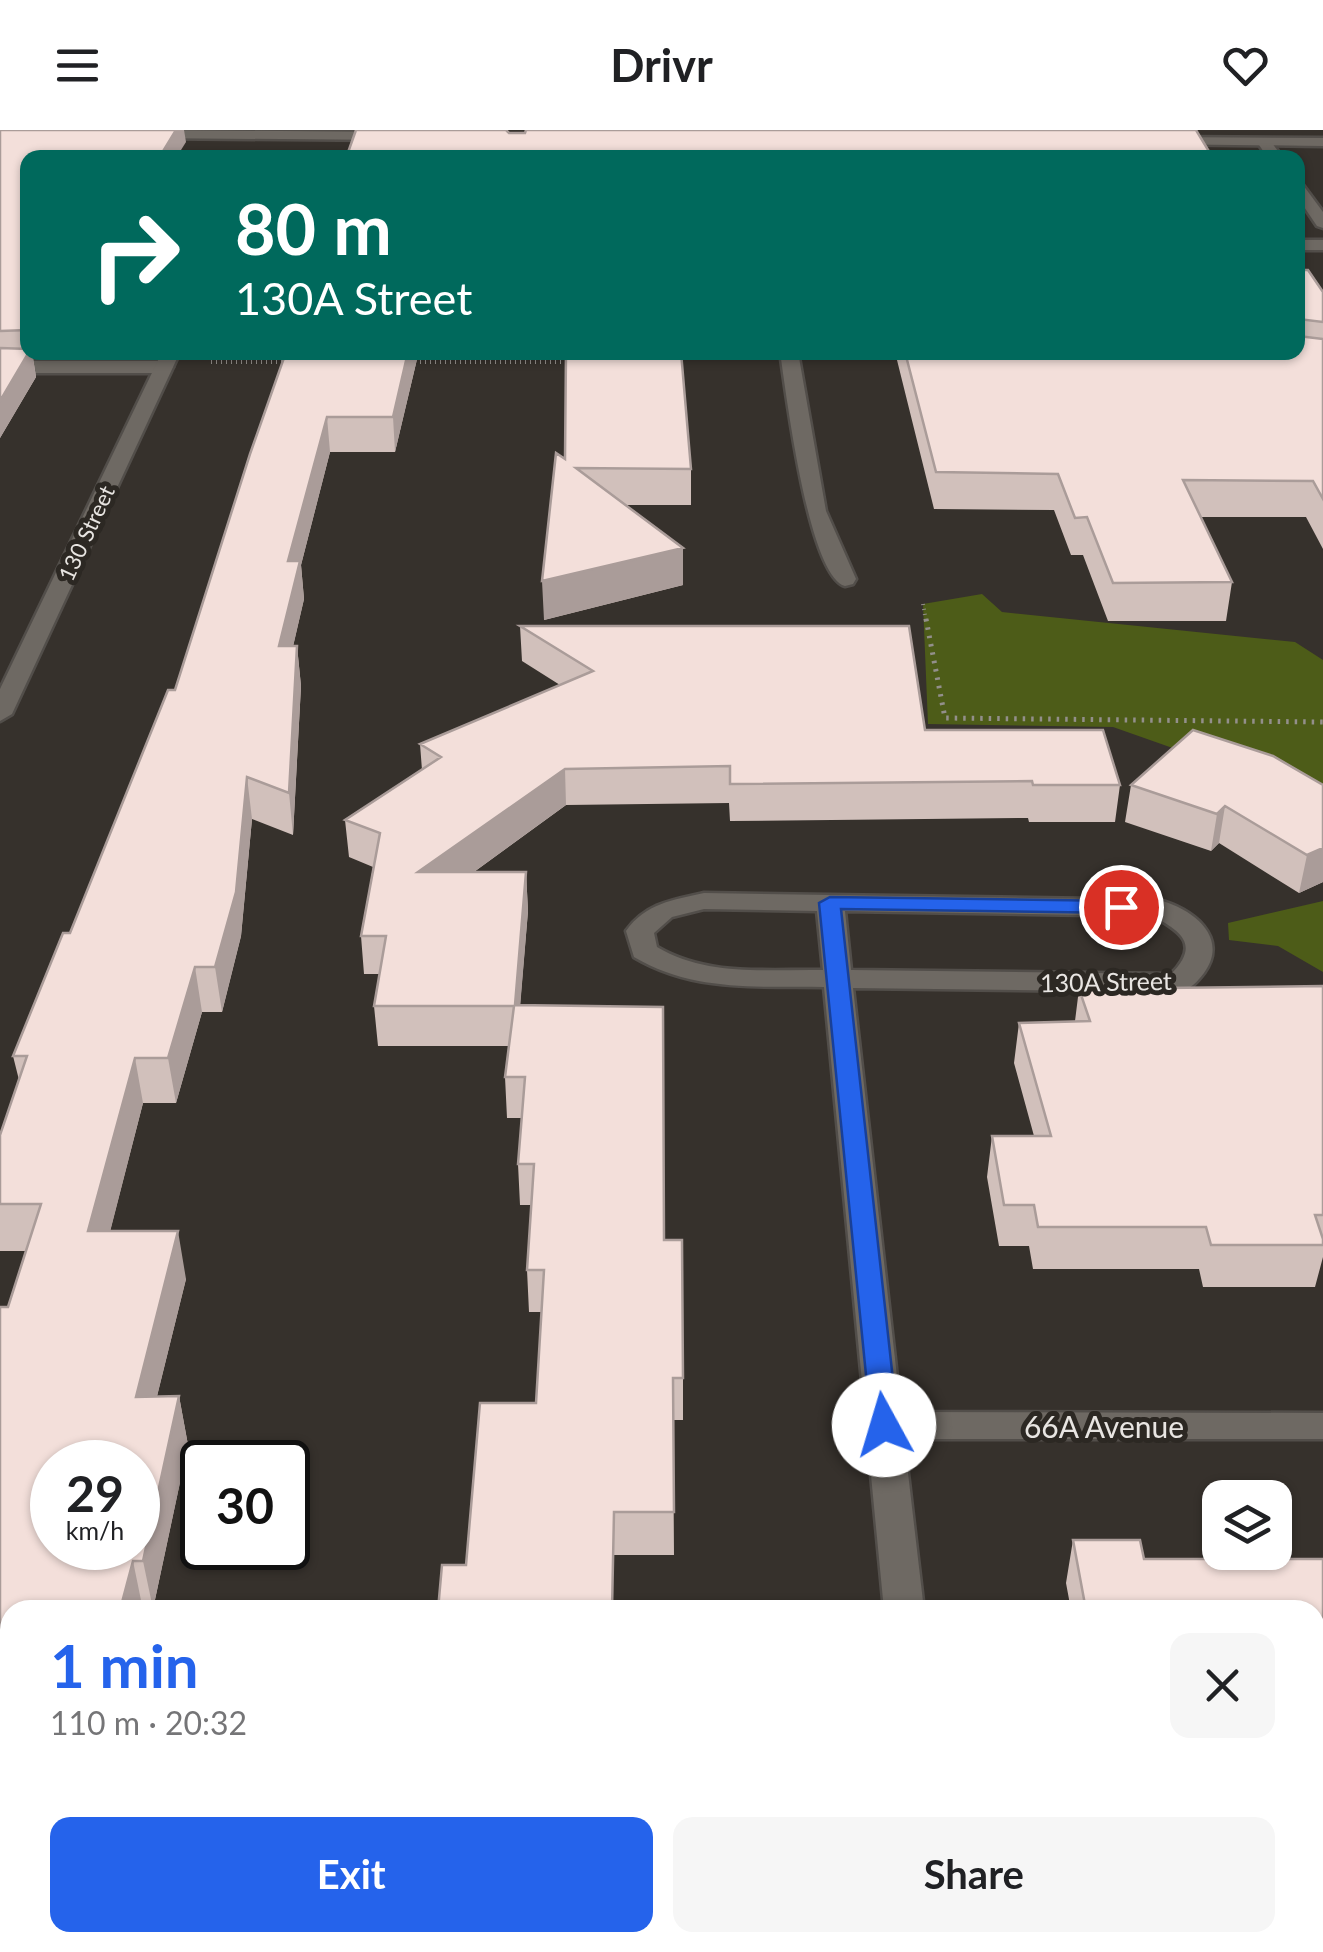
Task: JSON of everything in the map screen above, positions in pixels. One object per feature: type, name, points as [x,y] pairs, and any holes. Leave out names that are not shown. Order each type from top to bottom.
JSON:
[{"type":"street","points":[[138,134],[267,138],[412,136]]},
{"type":"street","points":[[1147,141],[1323,142]]},
{"type":"street","points":[[1264,142],[1270,150]]},
{"type":"street","points":[[1305,198],[1323,223]]},
{"type":"street","points":[[0,367],[168,360]]},
{"type":"street","name":"130 Street","points":[[0,714],[168,360]]},
{"type":"street","points":[[790,360],[816,511],[845,579]]},
{"type":"street","name":"130A Street","points":[[704,901],[1158,908],[1182,919],[1196,935],[1202,952],[1200,965],[1179,984],[838,980],[708,977],[671,967],[644,952],[640,931],[662,910],[704,901]]},
{"type":"street","points":[[830,903],[903,1600]]},
{"type":"street","name":"66A Avenue","points":[[884,1425],[1323,1426]]},
{"type":"path","points":[[210,362],[287,362]]},
{"type":"path","points":[[403,362],[577,362]]},
{"type":"path","points":[[923,604],[945,718],[1323,722]]},
{"type":"green space","points":[[982,594],[1002,612],[1295,642],[1323,660],[1323,801],[1113,727],[928,724],[923,604]]},
{"type":"green space","points":[[1323,901],[1323,972],[1278,946],[1229,940],[1228,923]]},
{"type":"building","points":[[0,130],[176,130],[164,150],[20,150],[20,330],[0,331]]},
{"type":"building","points":[[356,130],[1196,130],[1208,150],[349,150]]},
{"type":"building","points":[[1305,270],[1323,292],[1323,322],[1305,320]]},
{"type":"building","points":[[1305,337],[1323,339],[1323,499],[1313,481],[1183,480],[1232,582],[1113,583],[1087,517],[1075,518],[1058,474],[936,472],[907,360],[1305,360]]},
{"type":"building","points":[[0,348],[20,349],[20,360],[24,360],[0,401]]},
{"type":"building","points":[[283,360],[406,360],[393,417],[327,417],[288,561],[300,561],[279,646],[297,646],[289,793],[247,777],[236,892],[215,967],[195,967],[168,1058],[135,1058],[88,1231],[178,1231],[136,1397],[179,1396],[160,1483],[160,1440],[30,1440],[30,1570],[131,1570],[123,1600],[0,1600],[0,1307],[8,1307],[41,1204],[0,1204],[0,1135],[27,1056],[13,1056],[63,933],[70,933],[168,690],[175,690]]},
{"type":"building","points":[[566,360],[682,360],[691,469],[576,468],[683,548],[542,581],[556,453],[565,459]]},
{"type":"building","points":[[520,626],[909,626],[925,730],[1103,730],[1120,785],[1033,785],[1032,781],[730,784],[730,766],[565,769],[418,872],[526,872],[515,1005],[663,1007],[664,1240],[682,1240],[683,1378],[673,1378],[674,1512],[614,1512],[612,1600],[439,1600],[442,1565],[466,1565],[480,1403],[536,1403],[544,1270],[527,1270],[534,1164],[518,1164],[525,1077],[505,1077],[514,1006],[374,1006],[386,936],[361,936],[380,833],[345,820],[441,757],[420,744],[593,671]]},
{"type":"building","points":[[1193,730],[1273,756],[1323,785],[1323,848],[1307,855],[1225,806],[1217,814],[1131,785]]},
{"type":"building","points":[[1323,986],[1323,1215],[1315,1215],[1323,1245],[1211,1245],[1206,1227],[1038,1227],[1034,1205],[1004,1205],[992,1136],[1051,1136],[1019,1023],[1090,1021],[1079,989]]},
{"type":"building","points":[[1073,1540],[1140,1540],[1144,1559],[1202,1559],[1202,1570],[1292,1570],[1292,1559],[1323,1559],[1323,1600],[1084,1600]]},
{"type":"route","points":[[884,1425],[830,903],[1121,907]]}]
